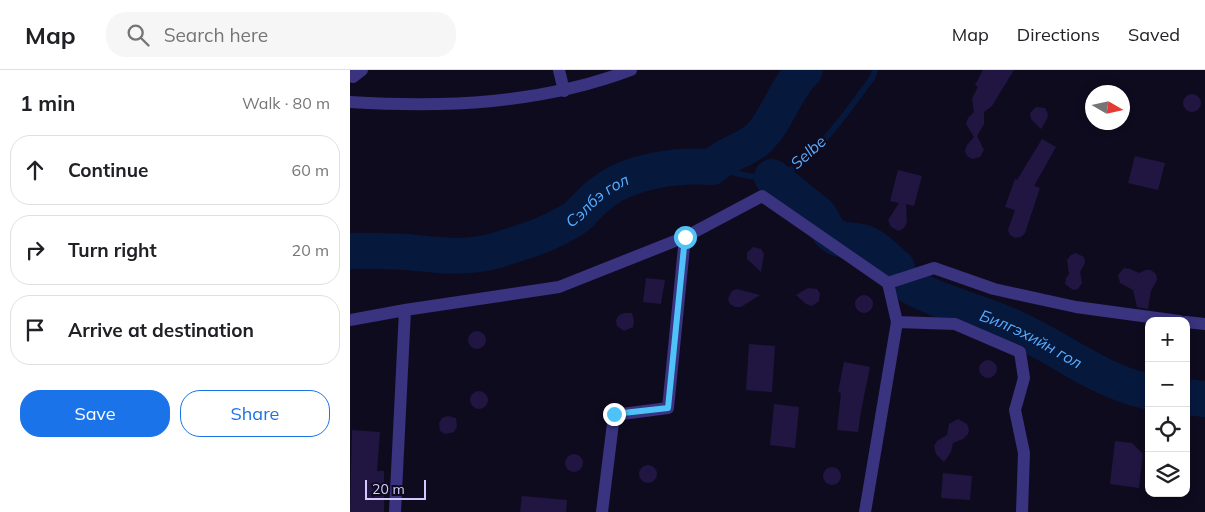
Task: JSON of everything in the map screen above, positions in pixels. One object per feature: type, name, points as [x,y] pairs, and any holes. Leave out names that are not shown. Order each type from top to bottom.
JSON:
[{"type":"street","points":[[350,76],[353,77],[362,70]]},
{"type":"street","points":[[560,70],[564,90]]},
{"type":"street","points":[[350,102],[416,105],[518,99],[564,90],[631,70]]},
{"type":"street","points":[[350,320],[559,287],[685,237],[762,196],[888,283],[897,322],[865,512]]},
{"type":"street","points":[[602,512],[614,414],[668,408],[685,237]]},
{"type":"street","points":[[888,283],[934,268],[994,289],[1076,307],[1150,317]]},
{"type":"street","points":[[395,512],[405,310]]},
{"type":"street","points":[[897,322],[955,324],[1020,352],[1024,378],[1015,410],[1024,453],[1022,512]]},
{"type":"street","points":[[1190,322],[1205,324]]},
{"type":"building","points":[[983,70],[1014,70],[992,106],[984,112],[984,124],[977,136],[984,150],[980,157],[972,159],[967,156],[965,151],[967,145],[974,137],[966,124],[968,118],[974,112],[972,98],[978,87],[975,85]]},
{"type":"building","points":[[1192,94],[1198,97],[1201,103],[1198,109],[1192,112],[1186,109],[1183,103],[1186,97]]},
{"type":"building","points":[[1036,107],[1045,108],[1048,114],[1041,129],[1031,119],[1030,113]]},
{"type":"building","points":[[1042,139],[1056,147],[1034,186],[1040,188],[1025,233],[1021,237],[1015,238],[1010,235],[1008,230],[1015,210],[1005,207],[1015,179],[1017,180]]},
{"type":"building","points":[[1135,156],[1165,163],[1158,190],[1128,183]]},
{"type":"building","points":[[898,170],[922,176],[914,206],[906,204],[907,222],[904,228],[899,231],[891,227],[888,220],[899,203],[890,201]]},
{"type":"building","points":[[753,247],[761,249],[764,254],[761,272],[747,259],[747,253]]},
{"type":"building","points":[[1076,253],[1084,257],[1085,263],[1080,272],[1082,283],[1078,289],[1073,290],[1065,284],[1069,274],[1067,260]]},
{"type":"building","points":[[1124,268],[1139,273],[1151,270],[1156,274],[1157,280],[1151,291],[1148,309],[1137,307],[1133,290],[1120,283],[1118,275]]},
{"type":"building","points":[[646,278],[665,280],[661,304],[643,302]]},
{"type":"building","points":[[808,288],[817,289],[820,294],[819,301],[812,306],[806,304],[796,295]]},
{"type":"building","points":[[737,289],[760,295],[741,307],[735,307],[730,304],[728,299],[732,291]]},
{"type":"building","points":[[864,295],[870,298],[873,304],[870,310],[864,313],[858,310],[855,304],[858,298]]},
{"type":"building","points":[[632,313],[634,321],[633,327],[624,331],[617,326],[616,320],[619,315]]},
{"type":"building","points":[[477,331],[483,334],[486,340],[483,346],[477,349],[471,346],[468,340],[471,334]]},
{"type":"building","points":[[749,344],[775,346],[772,392],[746,390]]},
{"type":"building","points":[[988,360],[994,363],[997,369],[994,375],[988,378],[982,375],[979,369],[982,363]]},
{"type":"building","points":[[844,362],[870,367],[858,432],[837,430],[841,393],[838,392]]},
{"type":"building","points":[[479,391],[485,394],[488,400],[485,406],[479,409],[473,406],[470,400],[473,394]]},
{"type":"building","points":[[774,404],[799,407],[795,448],[770,445]]},
{"type":"building","points":[[448,416],[456,418],[457,426],[454,432],[445,434],[440,431],[439,423],[442,418]]},
{"type":"building","points":[[958,419],[967,424],[968,434],[963,439],[953,443],[951,452],[944,462],[936,454],[934,446],[937,441],[947,435],[949,424]]},
{"type":"building","points":[[352,430],[380,432],[377,471],[384,471],[384,512],[350,512]]},
{"type":"building","points":[[1115,441],[1132,443],[1143,454],[1139,488],[1110,484]]},
{"type":"building","points":[[574,454],[580,457],[583,463],[580,469],[574,472],[568,469],[565,463],[568,457]]},
{"type":"building","points":[[648,465],[654,468],[657,474],[654,480],[648,483],[642,480],[639,474],[642,468]]},
{"type":"building","points":[[832,467],[838,470],[841,476],[838,482],[832,485],[826,482],[823,476],[826,470]]},
{"type":"building","points":[[943,473],[972,476],[970,500],[941,498]]},
{"type":"building","points":[[522,496],[567,500],[566,512],[520,512]]},
{"type":"waterway","name":"Сэлбэ гол","points":[[350,251],[393,251],[451,256],[472,255],[494,251],[536,238],[575,218],[599,195],[627,179],[655,170],[669,168],[712,167],[723,158],[748,146],[766,130],[792,86],[805,70]]},
{"type":"waterway","name":"Selbe","points":[[712,167],[742,175],[766,178],[786,172],[800,163],[828,136],[872,78],[875,70]]},
{"type":"waterway","name":"Билгэхийн гол","points":[[772,177],[818,214],[827,229],[835,237],[865,243],[882,254],[897,268]]},
{"type":"waterway","name":"Билгэхийн гол","points":[[912,287],[937,299],[1015,328],[1112,380],[1145,391]]},
{"type":"waterway","name":"Билгэхийн гол","points":[[1190,397],[1205,399]]},
{"type":"route","points":[[614,414],[668,408],[685,237]]}]
